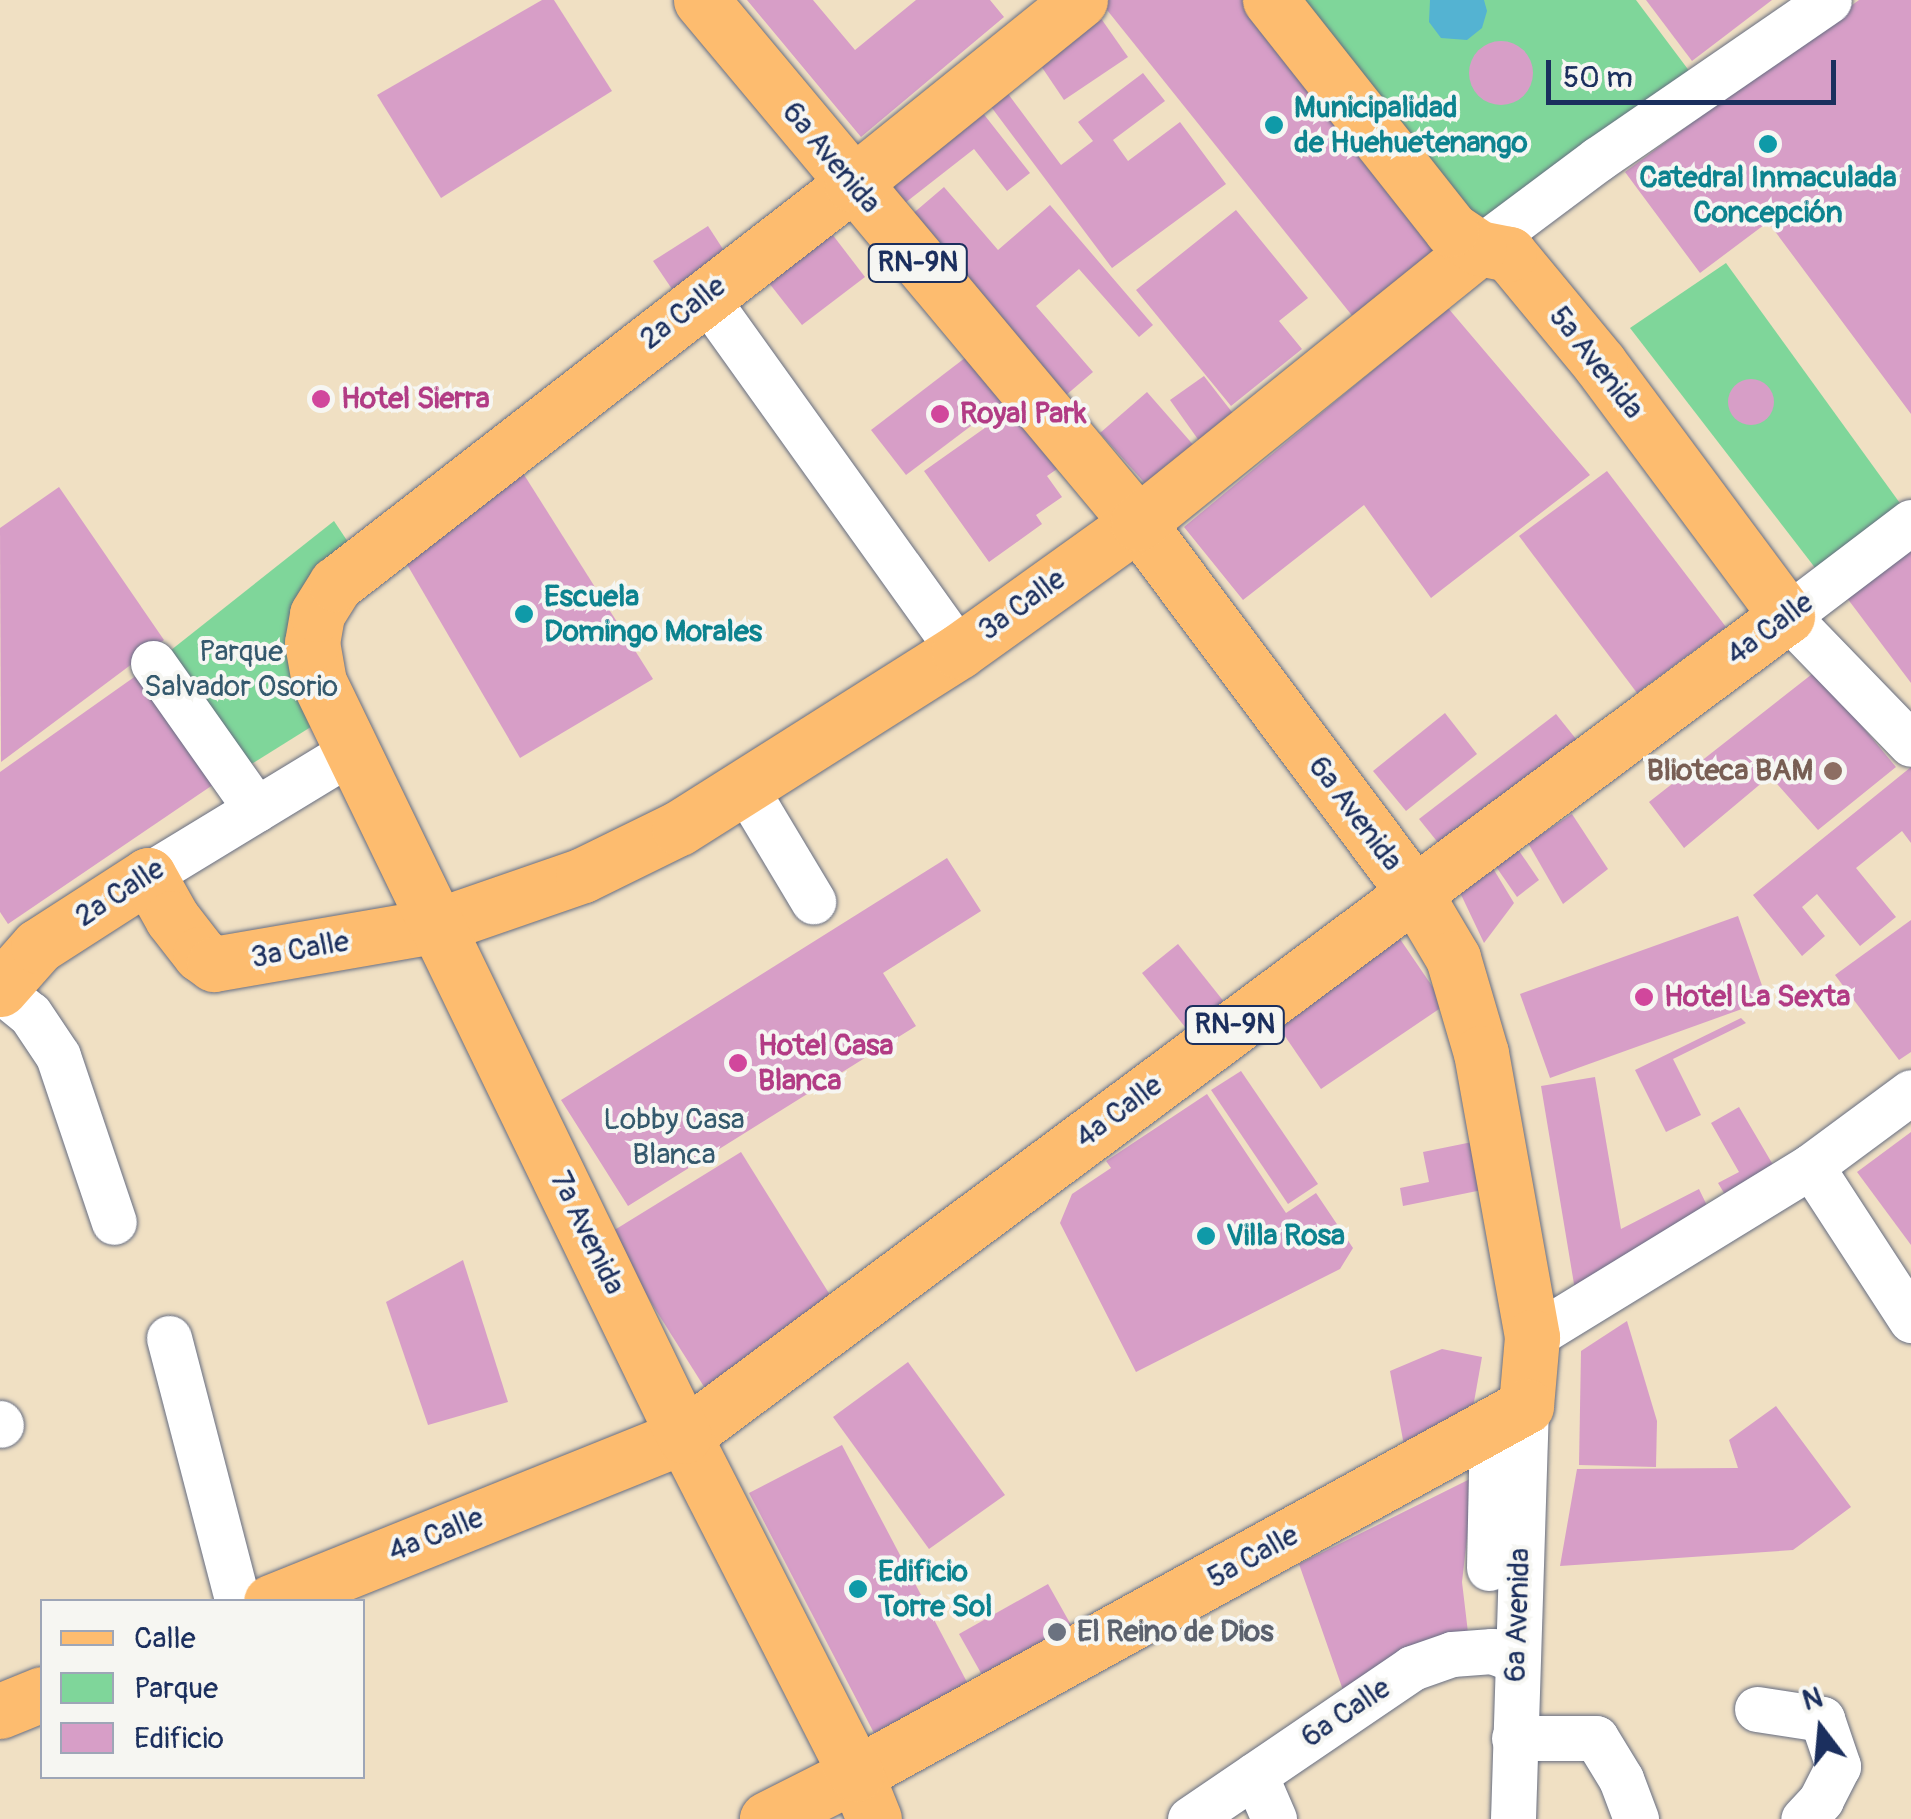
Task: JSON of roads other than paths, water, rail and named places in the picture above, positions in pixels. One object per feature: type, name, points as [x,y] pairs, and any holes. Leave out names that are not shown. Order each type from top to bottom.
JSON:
[{"type":"main road","name":"6a Avenida","points":[[701,0],[1138,523],[1414,892],[1454,958],[1481,1054],[1532,1337],[1509,1416]]},
{"type":"main road","name":"2a Calle","points":[[312,643],[317,614],[336,584],[852,184],[1080,0]]},
{"type":"main road","name":"5a Avenida","points":[[1270,0],[1451,228],[1479,248],[1509,254],[1600,364],[1787,616]]},
{"type":"main road","name":"3a Calle","points":[[148,875],[172,918],[218,973],[439,925],[583,875],[746,789],[958,651],[1138,523],[1479,248]]},
{"type":"main road","name":"4a Calle","points":[[278,1599],[684,1436],[1787,616]]},
{"type":"main road","name":"7a Avenida","points":[[312,643],[320,682],[684,1436],[865,1797]]},
{"type":"main road","name":"2a Calle","points":[[0,990],[38,946],[148,875]]},
{"type":"main road","name":"5a Calle","points":[[767,1819],[865,1797],[1509,1416]]},
{"type":"main road","points":[[0,1711],[40,1695]]},
{"type":"street","name":"3a Calle","points":[[1479,248],[1598,159],[1829,0]]},
{"type":"street","points":[[705,296],[958,651]]},
{"type":"street","name":"4a Calle","points":[[1787,616],[1911,522]]},
{"type":"street","name":"5a Avenida","points":[[1787,616],[1911,744]]},
{"type":"street","points":[[153,663],[256,809]]},
{"type":"street","name":"2a Calle","points":[[148,875],[355,750]]},
{"type":"street","points":[[746,789],[813,901]]},
{"type":"street","points":[[0,990],[30,1014],[58,1056],[114,1222]]},
{"type":"street","points":[[1532,1337],[1811,1166],[1911,1092]]},
{"type":"street","points":[[1811,1166],[1911,1320]]},
{"type":"street","points":[[169,1338],[237,1599]]},
{"type":"street","name":"6a Avenida","points":[[1509,1416],[1504,1656],[1514,1738],[1513,1819]]},
{"type":"street","name":"6a Calle","points":[[1227,1802],[1412,1668],[1452,1654],[1504,1656]]},
{"type":"street","points":[[1756,1709],[1822,1719],[1838,1766],[1821,1800],[1803,1819]]},
{"type":"street","points":[[1514,1738],[1596,1738],[1622,1779],[1636,1819]]},
{"type":"street","points":[[1227,1802],[1274,1819]]},
{"type":"water","points":[[1430,0],[1484,0],[1487,11],[1482,28],[1467,40],[1441,38],[1429,22]]},
{"type":"place","name":"Municipalidad de Huehuetenango","points":[[1274,125]]},
{"type":"place","name":"Catedral Inmaculada Concepción","points":[[1768,144]]},
{"type":"place","name":"Hotel Sierra","points":[[321,399]]},
{"type":"place","name":"Royal Park","points":[[940,414]]},
{"type":"place","name":"Escuela Domingo Morales","points":[[524,614]]},
{"type":"place","name":"Blioteca BAM","points":[[1833,771]]},
{"type":"place","name":"Hotel La Sexta","points":[[1644,997]]},
{"type":"place","name":"Hotel Casa Blanca","points":[[738,1063]]},
{"type":"place","name":"Villa Rosa","points":[[1206,1236]]},
{"type":"place","name":"Edificio Torre Sol","points":[[858,1589]]},
{"type":"place","name":"El Reino de Dios","points":[[1057,1632]]},
{"type":"park label","name":"Parque Salvador Osorio","points":[[241,669]]},
{"type":"park label","name":"Lobby Casa Blanca","points":[[674,1137]]}]
